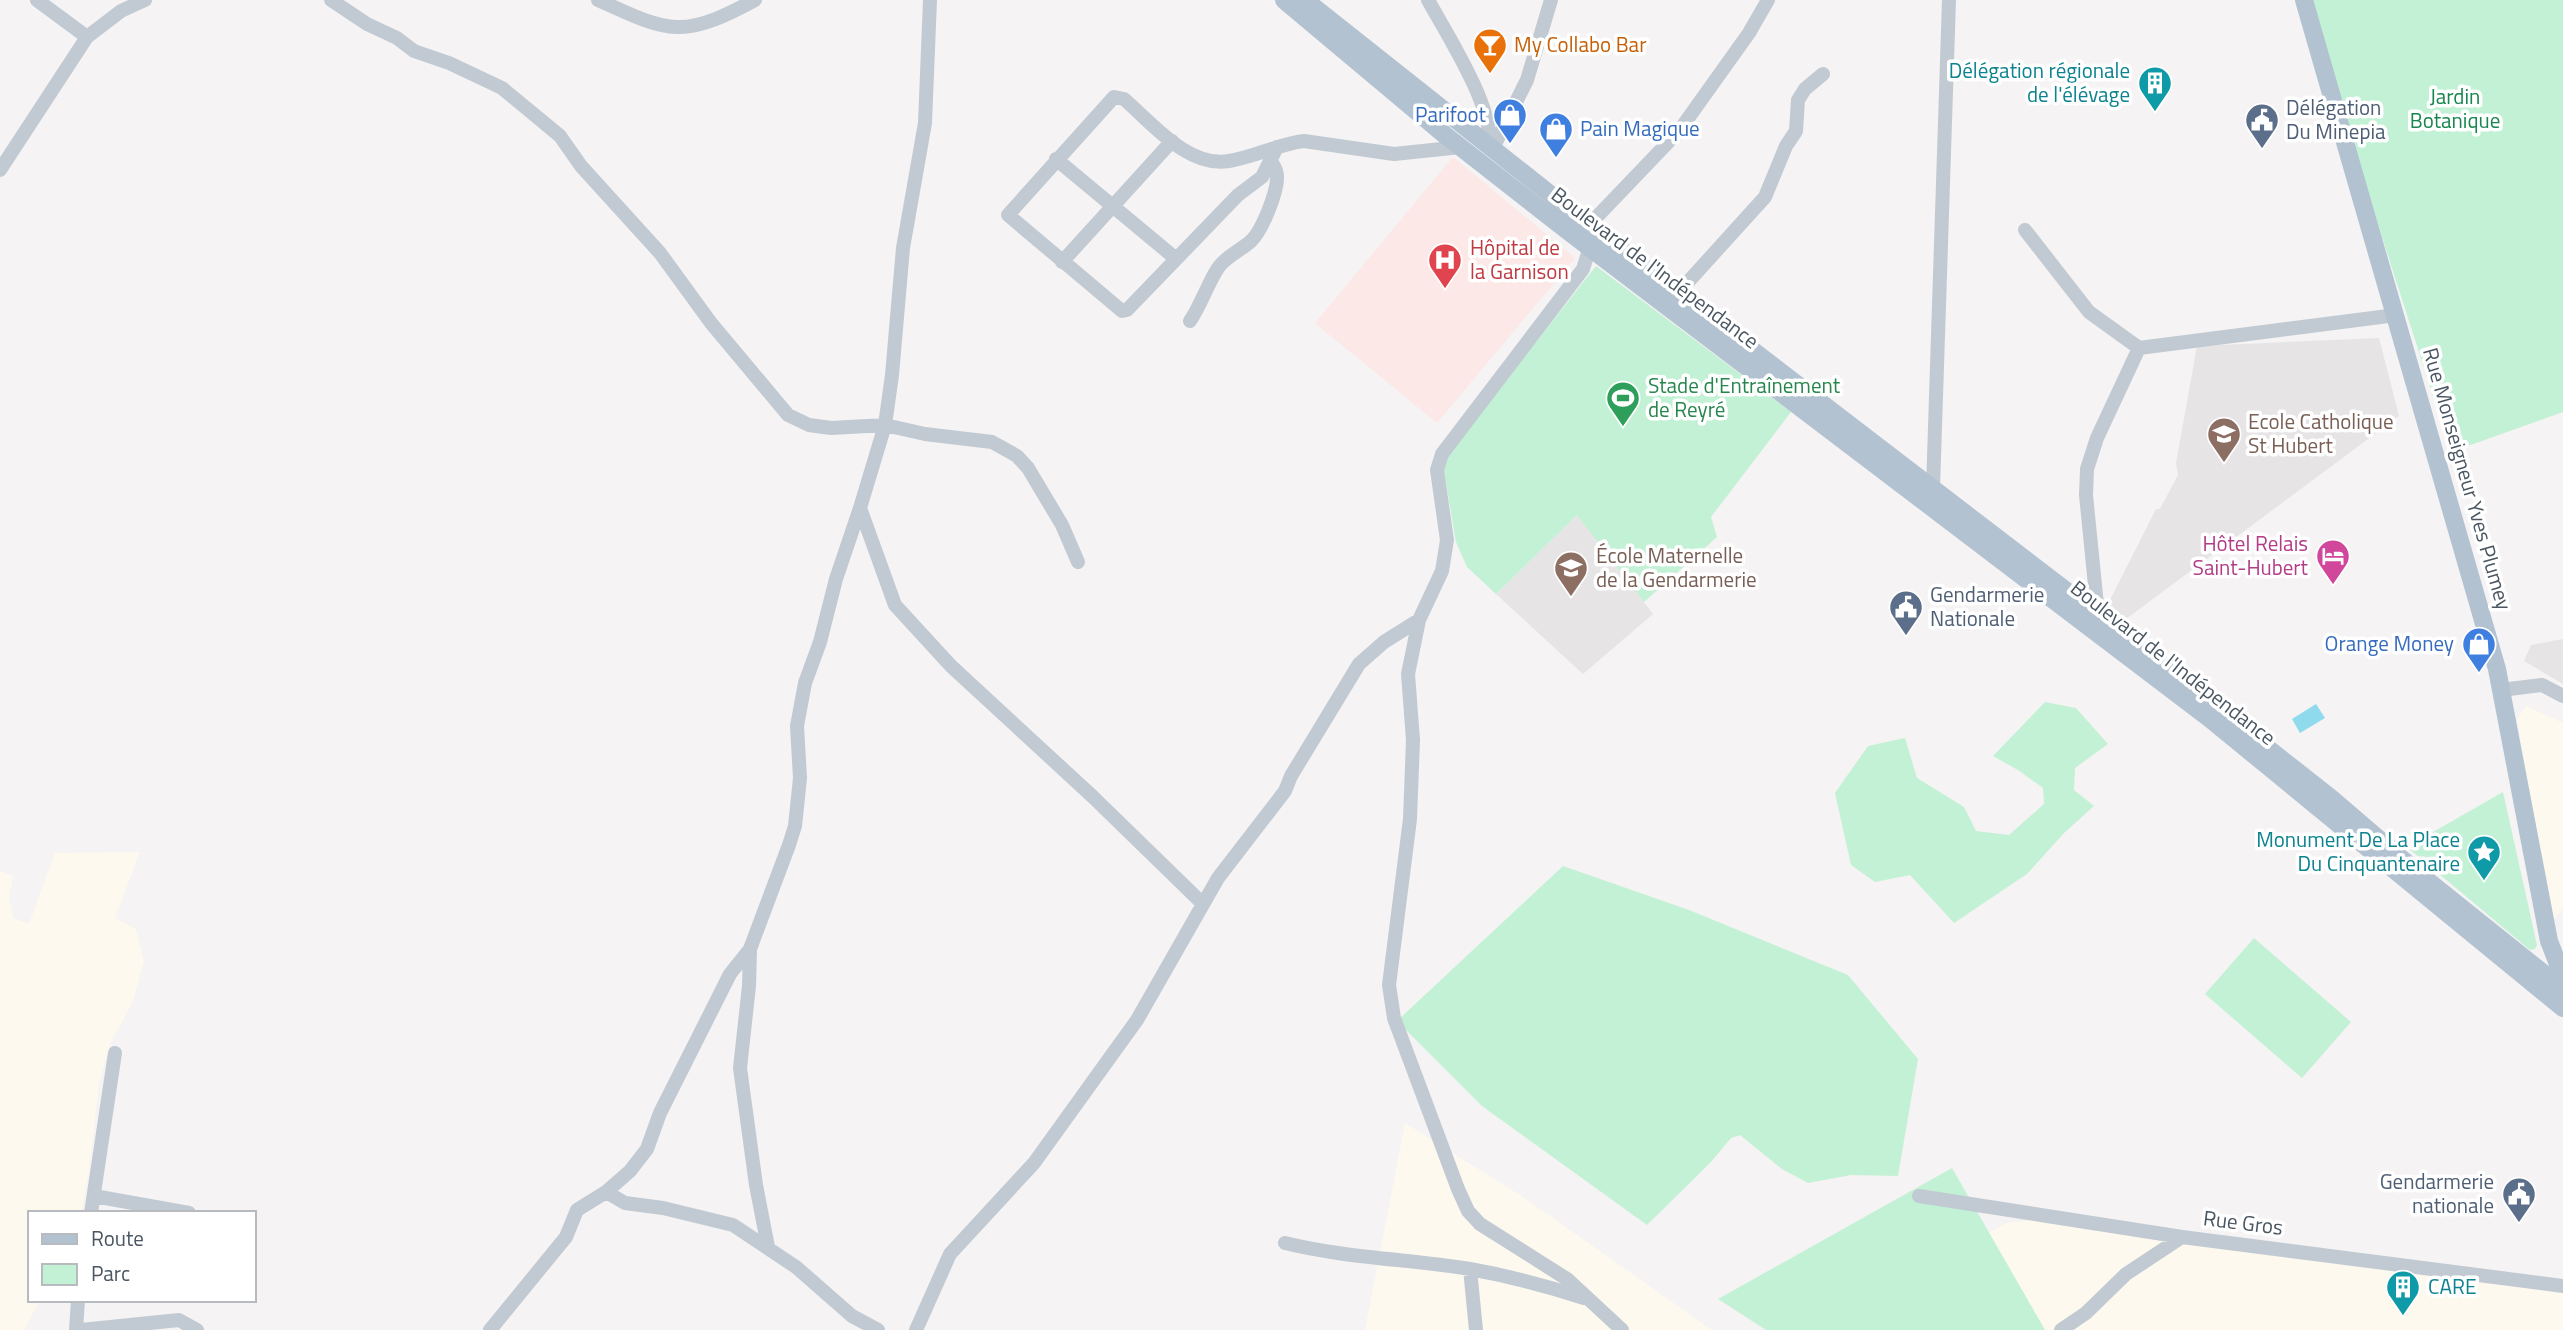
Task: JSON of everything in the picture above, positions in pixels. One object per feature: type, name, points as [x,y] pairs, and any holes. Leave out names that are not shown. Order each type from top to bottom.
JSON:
[{"type":"main road","name":"Boulevard de l'Indépendance","points":[[1284,0],[1461,147],[2199,710],[2563,1008]]},
{"type":"main road","name":"Boulevard de l'Indépendance","points":[[1305,0],[1589,225],[2098,615],[2320,790],[2563,989]]},
{"type":"main road","name":"Rue Monseigneur Yves Plumey","points":[[2304,0],[2497,669],[2549,941],[2563,976]]},
{"type":"street","points":[[37,0],[87,37]]},
{"type":"street","points":[[1,166],[87,37],[121,11],[145,0]]},
{"type":"street","points":[[331,0],[367,24],[397,38],[414,51],[449,63],[502,88],[560,136],[581,166],[660,253],[711,323],[788,415],[810,425],[831,428],[885,425],[925,434],[992,442],[1017,456],[1041,488],[1062,525],[1078,562]]},
{"type":"street","points":[[598,0],[659,24],[676,27],[696,26],[755,0]]},
{"type":"street","points":[[768,1247],[756,1185],[740,1068],[749,986],[750,949],[795,826],[800,778],[797,726],[803,694],[885,425],[903,248],[926,123],[930,0]]},
{"type":"street","points":[[1428,0],[1483,103],[1490,148]]},
{"type":"street","points":[[1490,148],[1527,80],[1551,0]]},
{"type":"street","points":[[1589,225],[1679,131],[1749,33],[1768,0]]},
{"type":"street","points":[[1933,488],[1949,0]]},
{"type":"street","points":[[1678,293],[1765,197],[1786,146],[1796,131],[1798,100],[1805,89],[1823,75]]},
{"type":"street","points":[[1274,154],[1257,182],[1238,195],[1130,308],[1122,311],[1008,215],[1114,97],[1124,99],[1172,141],[1190,153],[1204,160],[1217,162],[1274,154],[1304,141],[1394,155],[1461,147]]},
{"type":"street","points":[[1062,262],[1172,141]]},
{"type":"street","points":[[1190,321],[1222,262],[1253,240],[1257,233],[1277,183],[1274,154]]},
{"type":"street","points":[[1056,159],[1175,258]]},
{"type":"street","points":[[2025,230],[2089,312],[2139,348],[2396,315]]},
{"type":"street","points":[[1590,247],[1583,269],[1442,454],[1437,470],[1447,540],[1442,571],[1419,620],[1408,674],[1413,740],[1410,819],[1389,985],[1394,1018],[1468,1211],[1480,1224],[1567,1279],[1592,1300],[1614,1327]]},
{"type":"street","points":[[2098,615],[2086,495],[2087,469],[2097,439],[2139,348]]},
{"type":"street","points":[[860,508],[895,605],[951,666],[1092,796],[1202,904]]},
{"type":"street","points":[[916,1330],[950,1254],[1034,1163],[1137,1020],[1218,878],[1285,791],[1291,776],[1359,664],[1384,642],[1419,620]]},
{"type":"street","points":[[2501,690],[2542,685],[2563,696]]},
{"type":"street","points":[[490,1330],[566,1237],[577,1210],[606,1192],[639,1162],[648,1149],[660,1113],[730,974],[750,949]]},
{"type":"street","points":[[90,1211],[115,1053]]},
{"type":"street","points":[[606,1192],[625,1203],[733,1225],[796,1267],[852,1315],[878,1330]]},
{"type":"street","points":[[93,1196],[178,1211]]},
{"type":"street","name":"Rue Gros","points":[[1919,1196],[2182,1237],[2563,1286]]},
{"type":"street","points":[[2061,1330],[2086,1314],[2126,1274],[2182,1237]]},
{"type":"street","points":[[1285,1242],[1323,1252],[1470,1269],[1544,1285],[1592,1300]]},
{"type":"street","points":[[1470,1269],[1476,1330]]},
{"type":"street","points":[[78,1302],[78,1330],[179,1320],[197,1330]]},
{"type":"shaded area","name":"Hôpital de la Garnison","points":[[1453,157],[1575,258],[1437,423],[1315,323]]},
{"type":"shaded area","points":[[2379,338],[2399,416],[2126,619],[2107,606],[2156,509],[2160,509],[2178,475],[2176,463],[2197,346]]},
{"type":"shaded area","name":"École Maternelle de la Gendarmerie","points":[[1578,514],[1653,614],[1583,674],[1496,594]]},
{"type":"shaded area","points":[[2563,639],[2563,684],[2524,661],[2531,645]]},
{"type":"shaded area","points":[[2526,706],[2563,723],[2563,909],[2552,921],[2517,719]]},
{"type":"shaded area","points":[[140,852],[115,918],[136,929],[144,961],[133,1001],[111,1042],[99,1083],[89,1172],[81,1211],[28,1211],[28,1302],[39,1302],[24,1330],[0,1330],[0,871],[13,876],[9,897],[13,918],[29,924],[55,853]]},
{"type":"shaded area","points":[[1405,1123],[1523,1197],[1712,1330],[1365,1330]]},
{"type":"shaded area","points":[[2066,1216],[2563,1286],[2563,1330],[1821,1330],[1920,1270],[2007,1223]]},
{"type":"green space","name":"Jardin Botanique","points":[[2306,0],[2563,0],[2563,412],[2451,452]]},
{"type":"green space","name":"Stade d'Entraînement de Reyré","points":[[1596,266],[1791,412],[1711,517],[1717,537],[1644,602],[1577,515],[1496,594],[1467,567],[1456,542],[1443,465],[1455,444]]},
{"type":"green space","points":[[2045,702],[2076,708],[2108,744],[2075,768],[2074,790],[2094,806],[2064,833],[2027,874],[1954,923],[1910,875],[1875,882],[1851,865],[1835,793],[1868,746],[1905,738],[1917,778],[1964,807],[1976,831],[2009,835],[2044,804],[2043,788],[1993,756]]},
{"type":"green space","points":[[2503,792],[2537,945],[2530,950],[2407,847]]},
{"type":"green space","points":[[1563,866],[1689,910],[1848,975],[1918,1059],[1898,1176],[1851,1175],[1808,1183],[1782,1169],[1740,1135],[1731,1138],[1711,1162],[1647,1225],[1482,1106],[1397,1021]]},
{"type":"green space","points":[[2254,938],[2351,1022],[2302,1078],[2205,994]]},
{"type":"green space","points":[[1952,1168],[2045,1330],[1766,1330],[1718,1299]]},
{"type":"water","points":[[2316,704],[2325,718],[2300,733],[2292,719]]},
{"type":"place","name":"My Collabo Bar","points":[[1490,75]]},
{"type":"place","name":"Délégation régionale de l'élévage","points":[[2155,113]]},
{"type":"place","name":"Parifoot","points":[[1510,145]]},
{"type":"place","name":"Délégation Du Minepia","points":[[2262,150]]},
{"type":"place","name":"Pain Magique","points":[[1556,159]]},
{"type":"place","name":"Hôpital de la Garnison","points":[[1445,290]]},
{"type":"place","name":"Stade d'Entraînement de Reyré","points":[[1623,428]]},
{"type":"place","name":"Ecole Catholique St Hubert","points":[[2224,464]]},
{"type":"place","name":"Hôtel Relais Saint-Hubert","points":[[2333,586]]},
{"type":"place","name":"École Maternelle de la Gendarmerie","points":[[1571,598]]},
{"type":"place","name":"Gendarmerie Nationale","points":[[1906,637]]},
{"type":"place","name":"Orange Money","points":[[2479,674]]},
{"type":"place","name":"Monument De La Place Du Cinquantenaire","points":[[2484,882]]},
{"type":"place","name":"Gendarmerie nationale","points":[[2519,1224]]},
{"type":"place","name":"CARE","points":[[2403,1317]]}]
